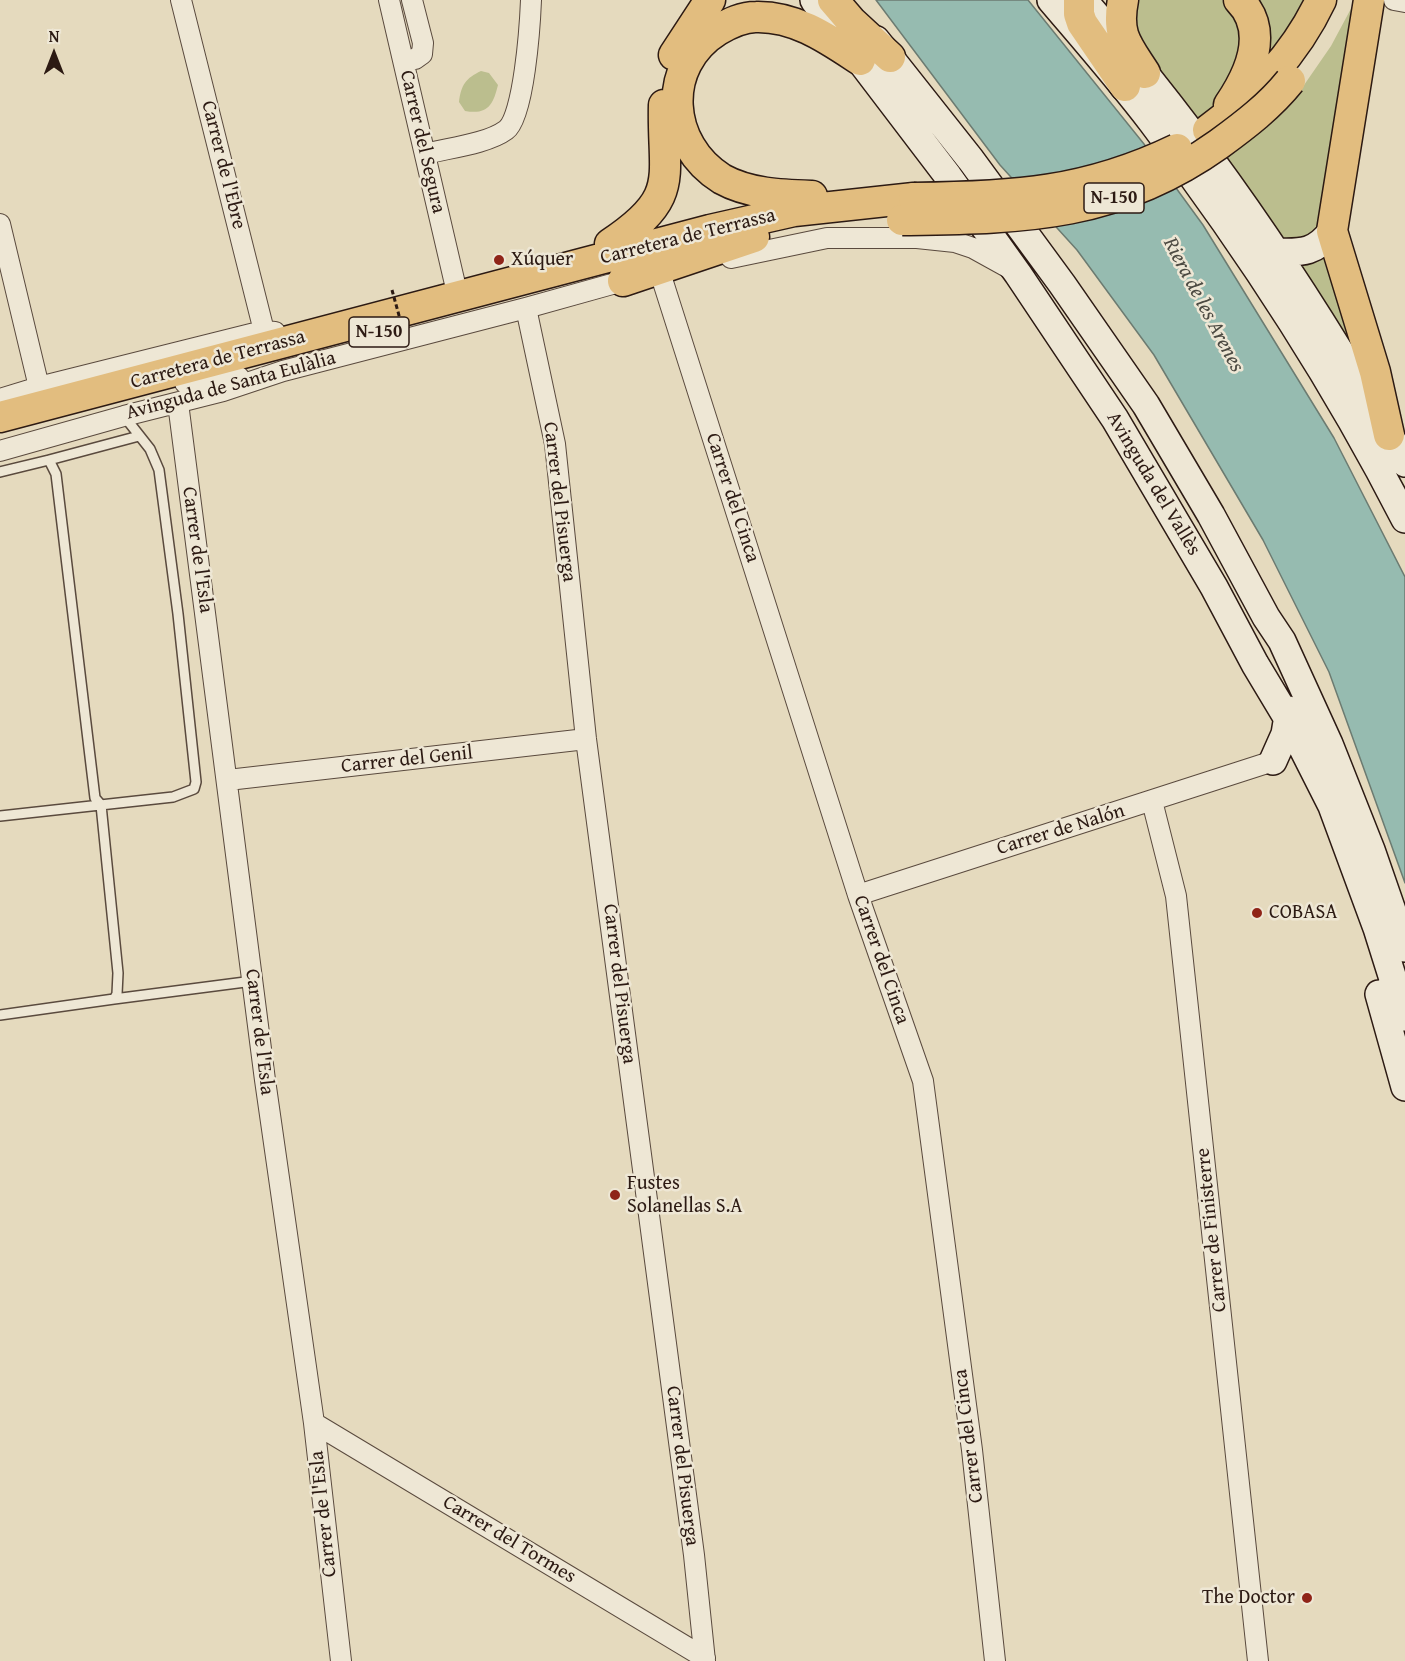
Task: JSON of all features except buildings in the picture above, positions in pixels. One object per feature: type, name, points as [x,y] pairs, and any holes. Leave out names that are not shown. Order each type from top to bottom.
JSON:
[{"type":"main road","points":[[610,244],[635,227],[661,195],[666,170],[664,100],[668,72],[677,48],[710,0]]},
{"type":"main road","points":[[770,0],[703,41],[687,62],[678,89],[678,116],[687,142],[700,160],[725,180],[750,190],[810,196],[877,195],[908,209]]},
{"type":"main road","name":"Avinguda del Vallès","points":[[814,0],[948,176],[1018,274],[1115,419],[1288,719],[1306,763],[1332,806],[1353,857],[1405,1017]]},
{"type":"main road","points":[[833,0],[851,21],[890,57]]},
{"type":"main road","name":"Avinguda del Vallès","points":[[845,0],[971,160],[1062,284],[1146,405],[1211,515],[1266,617],[1282,641],[1329,744],[1371,850],[1405,948]]},
{"type":"main road","points":[[1079,0],[1082,23],[1135,80],[1277,252],[1351,369],[1405,463]]},
{"type":"main road","points":[[1123,0],[1121,30],[1135,80],[1192,177],[1291,320],[1366,447],[1405,519]]},
{"type":"main road","points":[[1239,0],[1252,16],[1255,32],[1254,53],[1270,77]]},
{"type":"main road","name":"Carretera de Terrassa","points":[[1270,77],[1304,33],[1321,0]]},
{"type":"main road","name":"Carretera de Terrassa","points":[[1,430],[229,357],[761,226],[820,225],[908,209],[1082,184],[1149,162],[1188,143],[1208,130],[1231,101],[1317,46],[1341,0]]},
{"type":"main road","points":[[1369,0],[1332,231],[1375,372],[1389,435]]},
{"type":"main road","points":[[740,18],[769,17],[797,23],[828,39],[860,60]]},
{"type":"main road","name":"Carretera de Terrassa","points":[[908,209],[993,218],[1040,214],[1096,203],[1127,193],[1155,182],[1198,159],[1253,118],[1279,95],[1270,77]]},
{"type":"main road","points":[[229,357],[272,332],[610,244],[736,216],[761,226]]},
{"type":"main road","points":[[623,280],[761,226]]},
{"type":"main road","name":"Carretera de Terrassa","points":[[1,430],[182,393],[716,242],[761,226]]},
{"type":"main road","points":[[1277,252],[1305,252],[1324,242],[1332,231]]},
{"type":"main road","points":[[1266,617],[1271,644],[1287,682],[1290,697],[1285,734],[1268,762],[1306,763],[1308,792],[1362,939],[1405,1087]]},
{"type":"street","name":"Carrer de l'Ebre","points":[[182,0],[272,332]]},
{"type":"street","name":"Carrer del Segura","points":[[389,0],[456,284]]},
{"type":"street","points":[[404,62],[422,54],[423,43],[412,0]]},
{"type":"street","points":[[425,154],[481,140],[503,132],[512,125],[522,87],[531,0]]},
{"type":"street","points":[[1394,0],[1405,2]]},
{"type":"street","points":[[0,224],[39,387]]},
{"type":"street","name":"Avinguda de Santa Eulàlia","points":[[283,371],[526,308],[623,280],[663,282],[696,268],[765,250],[827,238],[917,238],[955,242],[973,248],[1018,274]]},
{"type":"street","name":"Carrer del Cinca","points":[[663,282],[858,895],[923,1082],[972,1450],[994,1661]]},
{"type":"street","name":"Carrer del Pisuerga","points":[[526,308],[555,444],[586,740],[692,1543],[705,1659]]},
{"type":"street","points":[[0,399],[39,387],[272,332]]},
{"type":"street","name":"Carretera de Terrassa","points":[[182,393],[283,371]]},
{"type":"street","name":"Avinguda de Santa Eulàlia","points":[[1,430],[124,416],[182,393]]},
{"type":"street","name":"Carrer de l'Esla","points":[[182,393],[253,981],[314,1423],[340,1661]]},
{"type":"street","name":"Carrer del Genil","points":[[228,780],[586,740]]},
{"type":"street","name":"Carrer de Nalón","points":[[858,895],[1268,762]]},
{"type":"street","name":"Carrer de Finisterre","points":[[1152,801],[1176,896],[1258,1661]]},
{"type":"street","name":"Carrer del Tormes","points":[[314,1423],[705,1659]]},
{"type":"lane","points":[[0,816],[173,797],[186,794],[194,789],[196,782],[178,614],[159,470],[150,449],[124,416]]},
{"type":"lane","points":[[0,472],[139,436]]},
{"type":"lane","points":[[50,460],[56,474],[95,798],[100,805],[118,973],[117,994],[114,999]]},
{"type":"lane","points":[[0,1014],[253,981]]},
{"type":"path","points":[[392,290],[408,348]]},
{"type":"green space","points":[[1139,0],[1222,0],[1232,8],[1245,41],[1218,104],[1198,121],[1134,36],[1135,6]]},
{"type":"green space","points":[[1251,0],[1310,0],[1266,67]]},
{"type":"green space","points":[[1354,3],[1320,225],[1305,237],[1285,240],[1223,157],[1302,88],[1331,46]]},
{"type":"green space","points":[[481,71],[489,73],[498,85],[494,98],[484,110],[465,111],[459,102],[461,91],[468,79]]},
{"type":"green space","points":[[1327,247],[1361,362],[1293,259]]},
{"type":"water","name":"Riera de les Arenes","points":[[876,0],[1028,0],[1144,144],[1203,225],[1334,438],[1405,577],[1405,883],[1329,672],[1263,540],[1154,355],[1077,250],[1000,165]]},
{"type":"place","name":"Xúquer","points":[[499,260]]},
{"type":"place","name":"COBASA","points":[[1257,913]]},
{"type":"place","name":"Fustes Solanellas S.A","points":[[615,1195]]},
{"type":"place","name":"The Doctor","points":[[1307,1598]]}]
